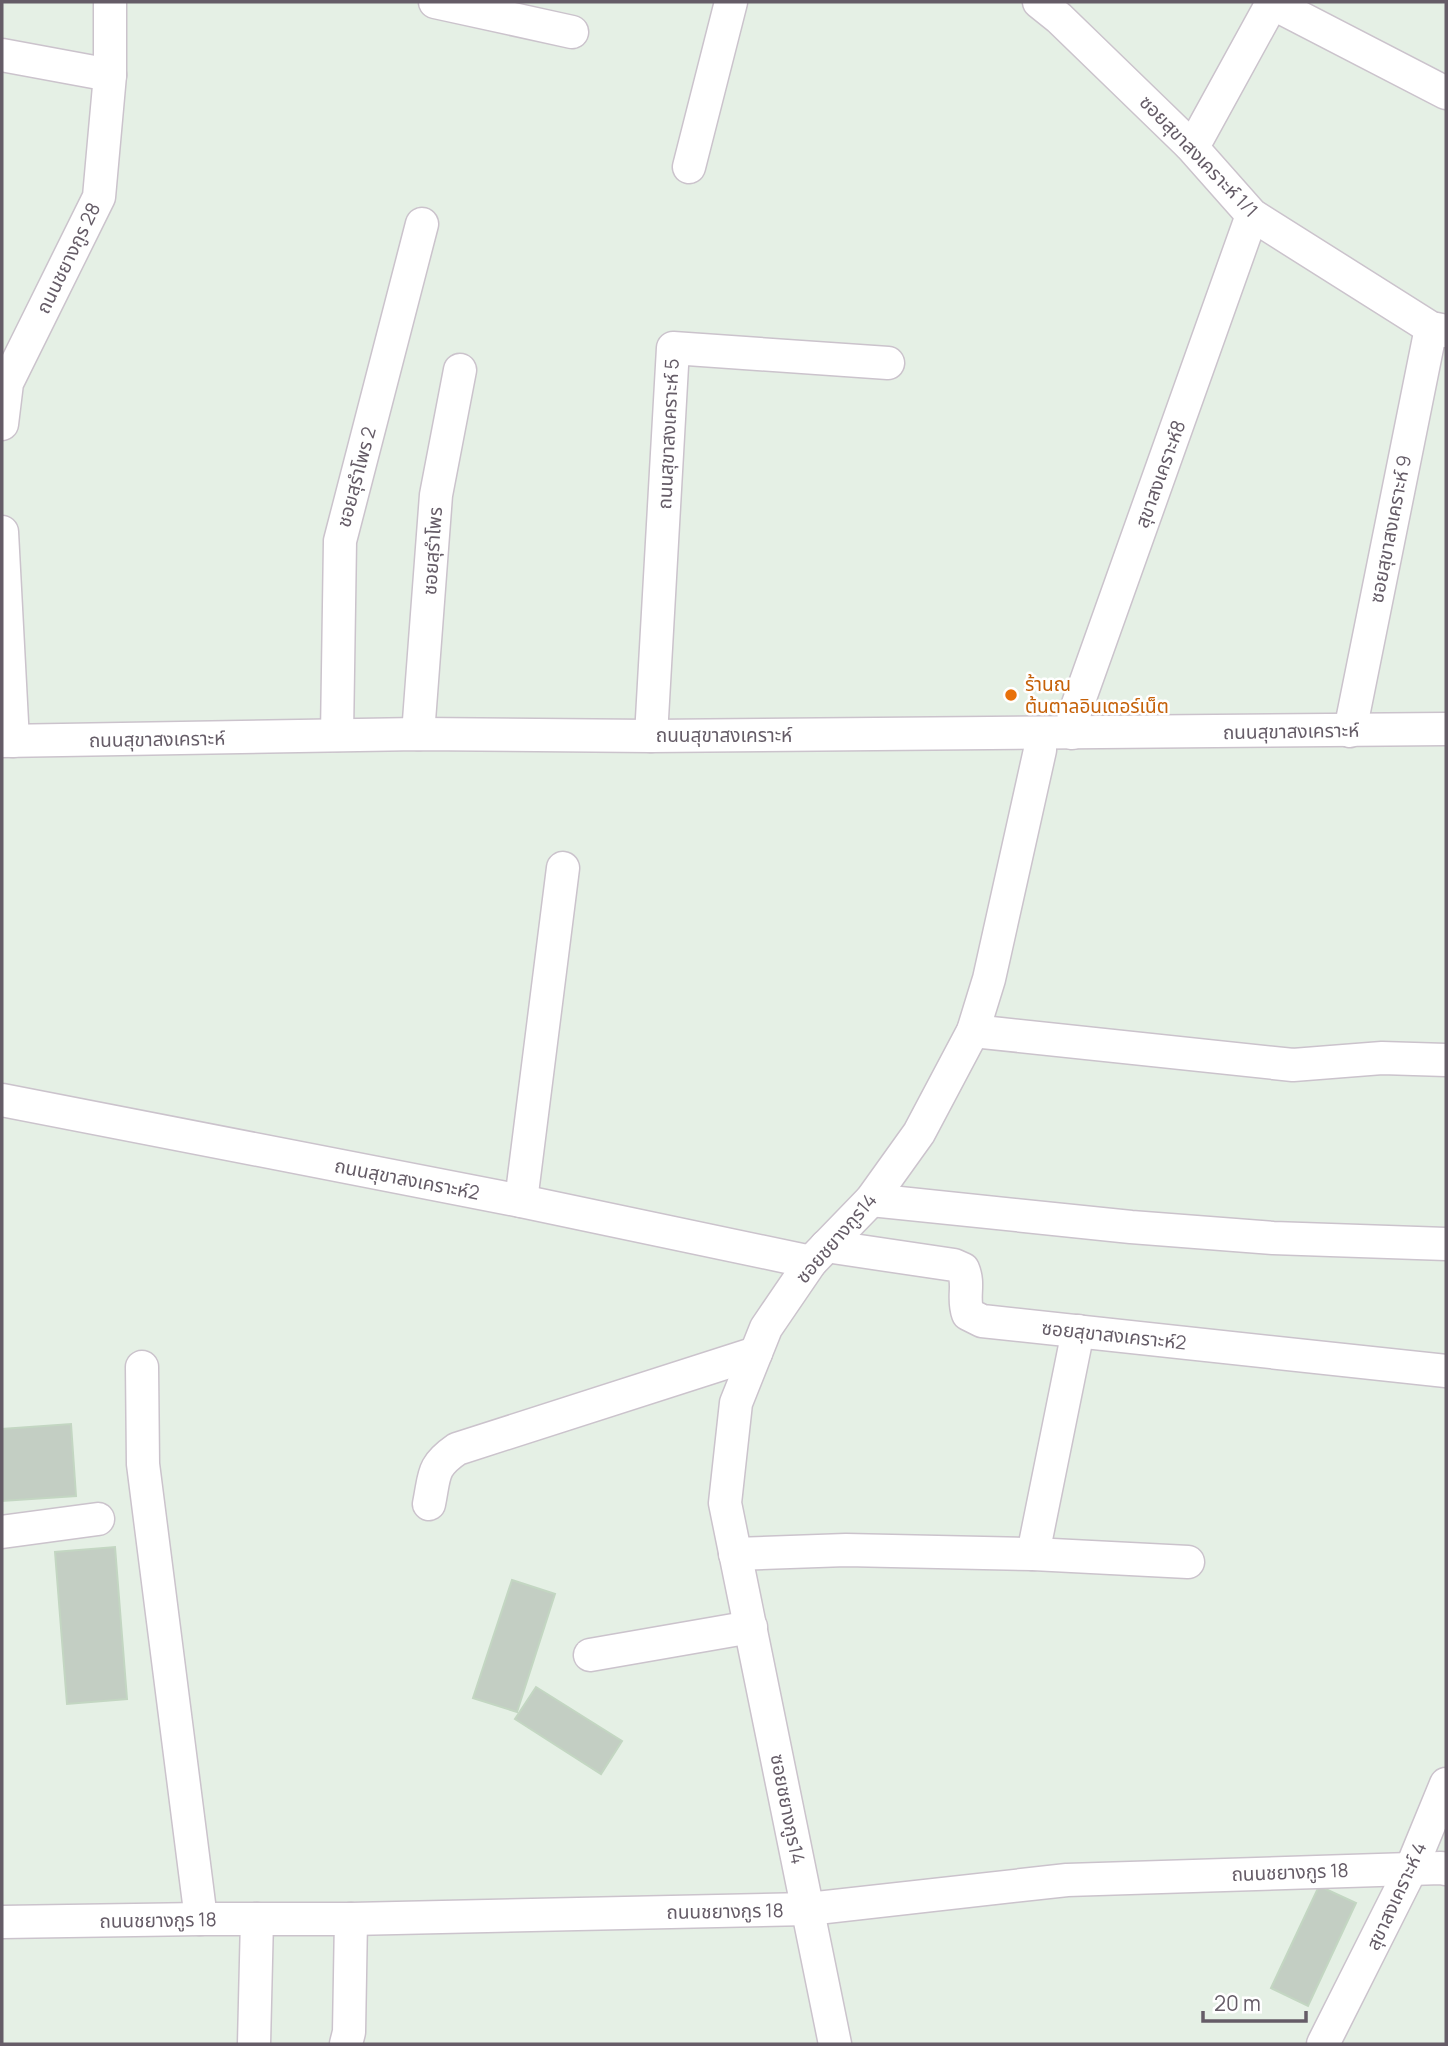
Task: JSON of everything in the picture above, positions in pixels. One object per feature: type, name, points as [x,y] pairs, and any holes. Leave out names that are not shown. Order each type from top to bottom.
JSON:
[{"type":"street","name":"ถนนชยางกูร 28","points":[[2,424],[7,383],[99,197],[110,75],[110,2]]},
{"type":"street","points":[[435,2],[572,32]]},
{"type":"street","points":[[689,166],[731,2]]},
{"type":"street","name":"ซอยสุขาสงเคราะห์ 1/1","points":[[1039,2],[1059,18],[1190,145],[1252,215],[1438,329]]},
{"type":"street","points":[[1190,145],[1199,136],[1272,3],[1446,93]]},
{"type":"street","points":[[2,55],[110,75]]},
{"type":"street","name":"สุขาสงเคราะห์8","points":[[1072,733],[1074,715],[1252,215]]},
{"type":"street","name":"ชอยสุรำโพร 2","points":[[337,735],[340,541],[422,224]]},
{"type":"street","name":"ซอยสุขาสงเคราะห์ 9","points":[[1350,731],[1438,329]]},
{"type":"street","name":"ถนนสุขาสงเคราะห์ 5","points":[[651,736],[673,348],[888,363]]},
{"type":"street","name":"ชอยสุรำโพร","points":[[418,734],[436,495],[460,370]]},
{"type":"street","points":[[2,533],[7,741]]},
{"type":"street","name":"ถนนสุขาสงเคราะห์","points":[[7,741],[418,734],[651,736],[1446,729]]},
{"type":"street","name":"ซอยชยางกูร14","points":[[835,2044],[725,1503],[736,1403],[766,1328],[818,1254],[871,1200],[919,1133],[973,1031],[989,979],[1040,750],[1040,734]]},
{"type":"street","points":[[521,1201],[563,868]]},
{"type":"street","points":[[973,1031],[1293,1065],[1382,1058],[1446,1060]]},
{"type":"street","name":"ถนนสุขาสงเคราะห์2","points":[[2,1100],[521,1201],[818,1254]]},
{"type":"street","points":[[871,1200],[1131,1227],[1273,1238],[1446,1244]]},
{"type":"street","name":"ซอยสุขาสงเคราะห์2","points":[[818,1254],[954,1265],[963,1269],[967,1278],[964,1303],[968,1314],[982,1321],[1446,1371]]},
{"type":"street","points":[[1033,1555],[1078,1331]]},
{"type":"street","points":[[429,1504],[435,1472],[440,1461],[457,1449],[756,1353]]},
{"type":"street","points":[[142,1367],[144,1464],[201,1919]]},
{"type":"street","points":[[2,1532],[98,1519]]},
{"type":"street","points":[[736,1554],[846,1550],[1188,1562]]},
{"type":"street","points":[[590,1655],[751,1627]]},
{"type":"street","name":"สุขาสงเคราะห์ 4","points":[[1323,2044],[1410,1869],[1446,1784]]},
{"type":"street","name":"ถนนชยางกูร 18","points":[[2,1922],[351,1919],[808,1909],[1067,1880],[1446,1869]]},
{"type":"street","points":[[254,2044],[257,1919]]},
{"type":"street","points":[[346,2044],[349,2032],[351,1919]]},
{"type":"building","points":[[71,1424],[76,1496],[2,1501],[2,1429]]},
{"type":"building","points":[[115,1547],[127,1699],[67,1704],[55,1552]]},
{"type":"building","points":[[512,1580],[555,1594],[517,1712],[473,1698]]},
{"type":"building","points":[[536,1687],[622,1741],[601,1774],[515,1719]]},
{"type":"building","points":[[1319,1886],[1356,1903],[1308,2006],[1271,1988]]},
{"type":"place","name":"ร้านณ ต้นตาลอินเตอร์เน็ต","points":[[1011,695]]}]
